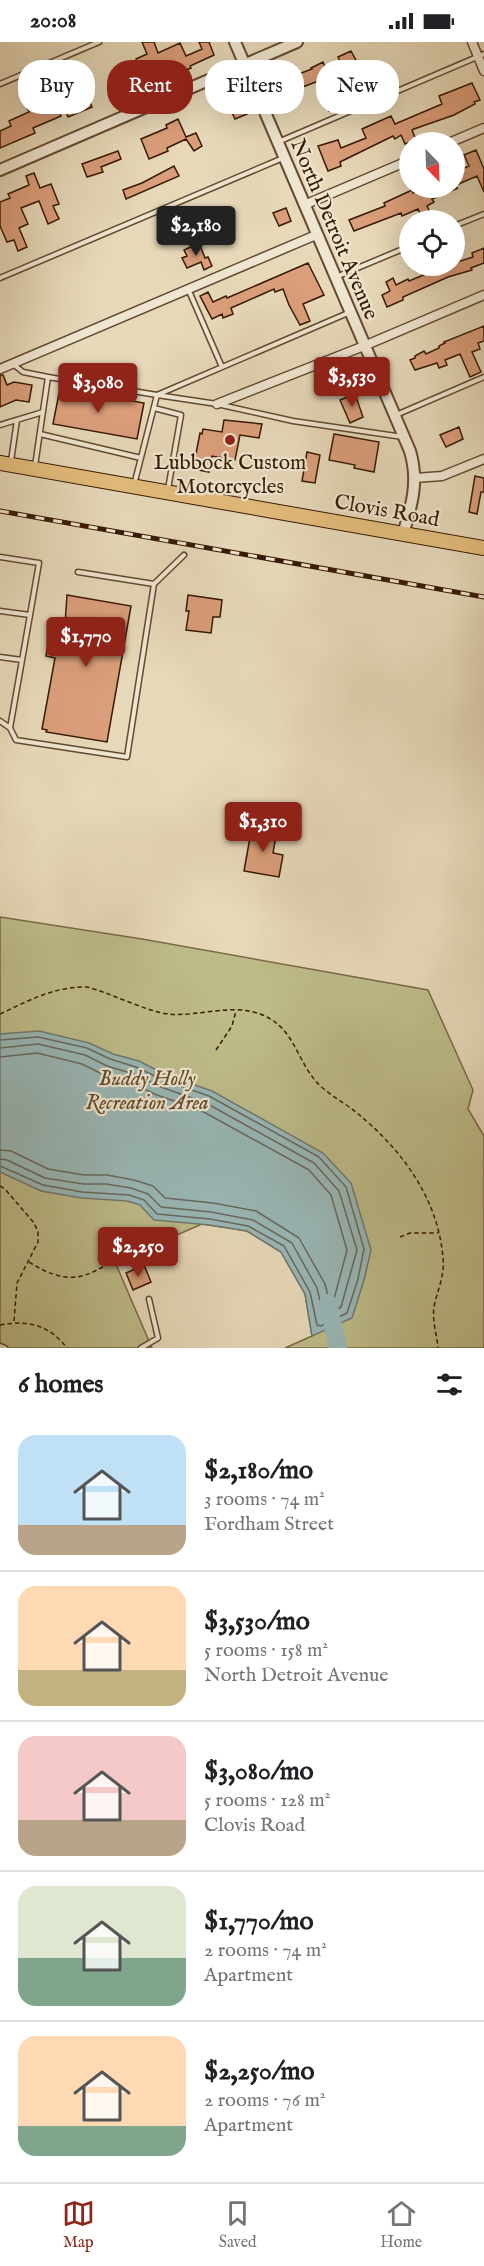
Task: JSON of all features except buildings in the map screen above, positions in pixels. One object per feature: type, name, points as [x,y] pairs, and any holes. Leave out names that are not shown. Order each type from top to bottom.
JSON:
[{"type":"highway","name":"Clovis Road","points":[[5,464],[484,548]]},
{"type":"street","name":"North Detroit Avenue","points":[[235,42],[242,60]]},
{"type":"street","points":[[256,60],[297,42]]},
{"type":"street","points":[[472,42],[481,55],[484,71]]},
{"type":"street","points":[[0,170],[205,82]]},
{"type":"street","name":"North Detroit Avenue","points":[[265,114],[413,462],[415,493],[403,534]]},
{"type":"street","points":[[465,136],[484,128]]},
{"type":"street","points":[[304,206],[399,165]]},
{"type":"street","points":[[0,369],[316,235]]},
{"type":"street","points":[[217,404],[364,346],[484,295]]},
{"type":"street","points":[[415,478],[442,476],[484,459]]},
{"type":"lane","points":[[0,84],[99,42]]},
{"type":"lane","points":[[277,142],[481,55]]},
{"type":"lane","points":[[0,278],[283,157]]},
{"type":"lane","points":[[465,222],[484,214]]},
{"type":"lane","points":[[335,278],[399,251]]},
{"type":"lane","points":[[188,289],[222,367]]},
{"type":"lane","points":[[157,395],[350,312]]},
{"type":"lane","points":[[12,363],[23,372],[48,377],[217,404],[293,421],[404,437]]},
{"type":"lane","points":[[35,469],[48,377]]},
{"type":"lane","points":[[394,416],[484,377]]},
{"type":"lane","points":[[133,487],[157,395]]},
{"type":"lane","points":[[154,408],[181,415],[168,493]]},
{"type":"lane","points":[[0,425],[43,412]]},
{"type":"lane","points":[[5,464],[17,420]]},
{"type":"lane","points":[[40,434],[141,458]]},
{"type":"lane","points":[[0,721],[10,728],[16,740],[127,758],[154,584],[184,555]]},
{"type":"lane","points":[[0,556],[39,563],[10,728]]},
{"type":"lane","points":[[78,572],[154,584]]},
{"type":"lane","points":[[0,611],[30,615]]},
{"type":"lane","points":[[0,657],[22,660]]},
{"type":"lane","points":[[141,1348],[158,1338],[148,1299]]},
{"type":"lane","points":[[0,1346],[5,1348]]},
{"type":"path","points":[[0,1014],[45,993],[75,987],[101,991],[167,1014],[236,1010],[260,1014],[276,1023],[298,1049],[314,1080],[375,1128],[393,1146],[418,1179],[438,1233],[443,1258],[442,1280],[434,1309],[438,1348]]},
{"type":"path","points":[[216,1050],[232,1026],[236,1010]]},
{"type":"path","points":[[0,1186],[34,1223],[38,1232],[38,1242],[17,1283],[14,1322]]},
{"type":"path","points":[[400,1236],[410,1233],[438,1233]]},
{"type":"path","points":[[28,1261],[60,1277],[81,1278],[135,1246]]},
{"type":"path","points":[[0,1325],[24,1322],[38,1326],[56,1337],[67,1348]]},
{"type":"green space","name":"Buddy Holly Recreation Area","points":[[0,917],[142,939],[428,990],[473,1090],[468,1109],[484,1136],[484,1348],[285,1348],[312,1336],[305,1294],[281,1252],[247,1231],[202,1224],[115,1262],[152,1348],[0,1348]]},
{"type":"water","points":[[39,1031],[89,1043],[113,1054],[139,1061],[166,1075],[212,1091],[323,1153],[351,1183],[371,1250],[352,1318],[312,1336],[305,1294],[281,1252],[247,1231],[154,1220],[140,1205],[127,1201],[82,1198],[41,1191],[0,1172],[0,1034]]},
{"type":"waterway","points":[[328,1303],[338,1348]]},
{"type":"waterway","points":[[334,1348],[338,1346]]},
{"type":"railway","points":[[0,511],[484,597]]},
{"type":"place","name":"Lubbock Custom Motorcycles","points":[[230,440]]}]
